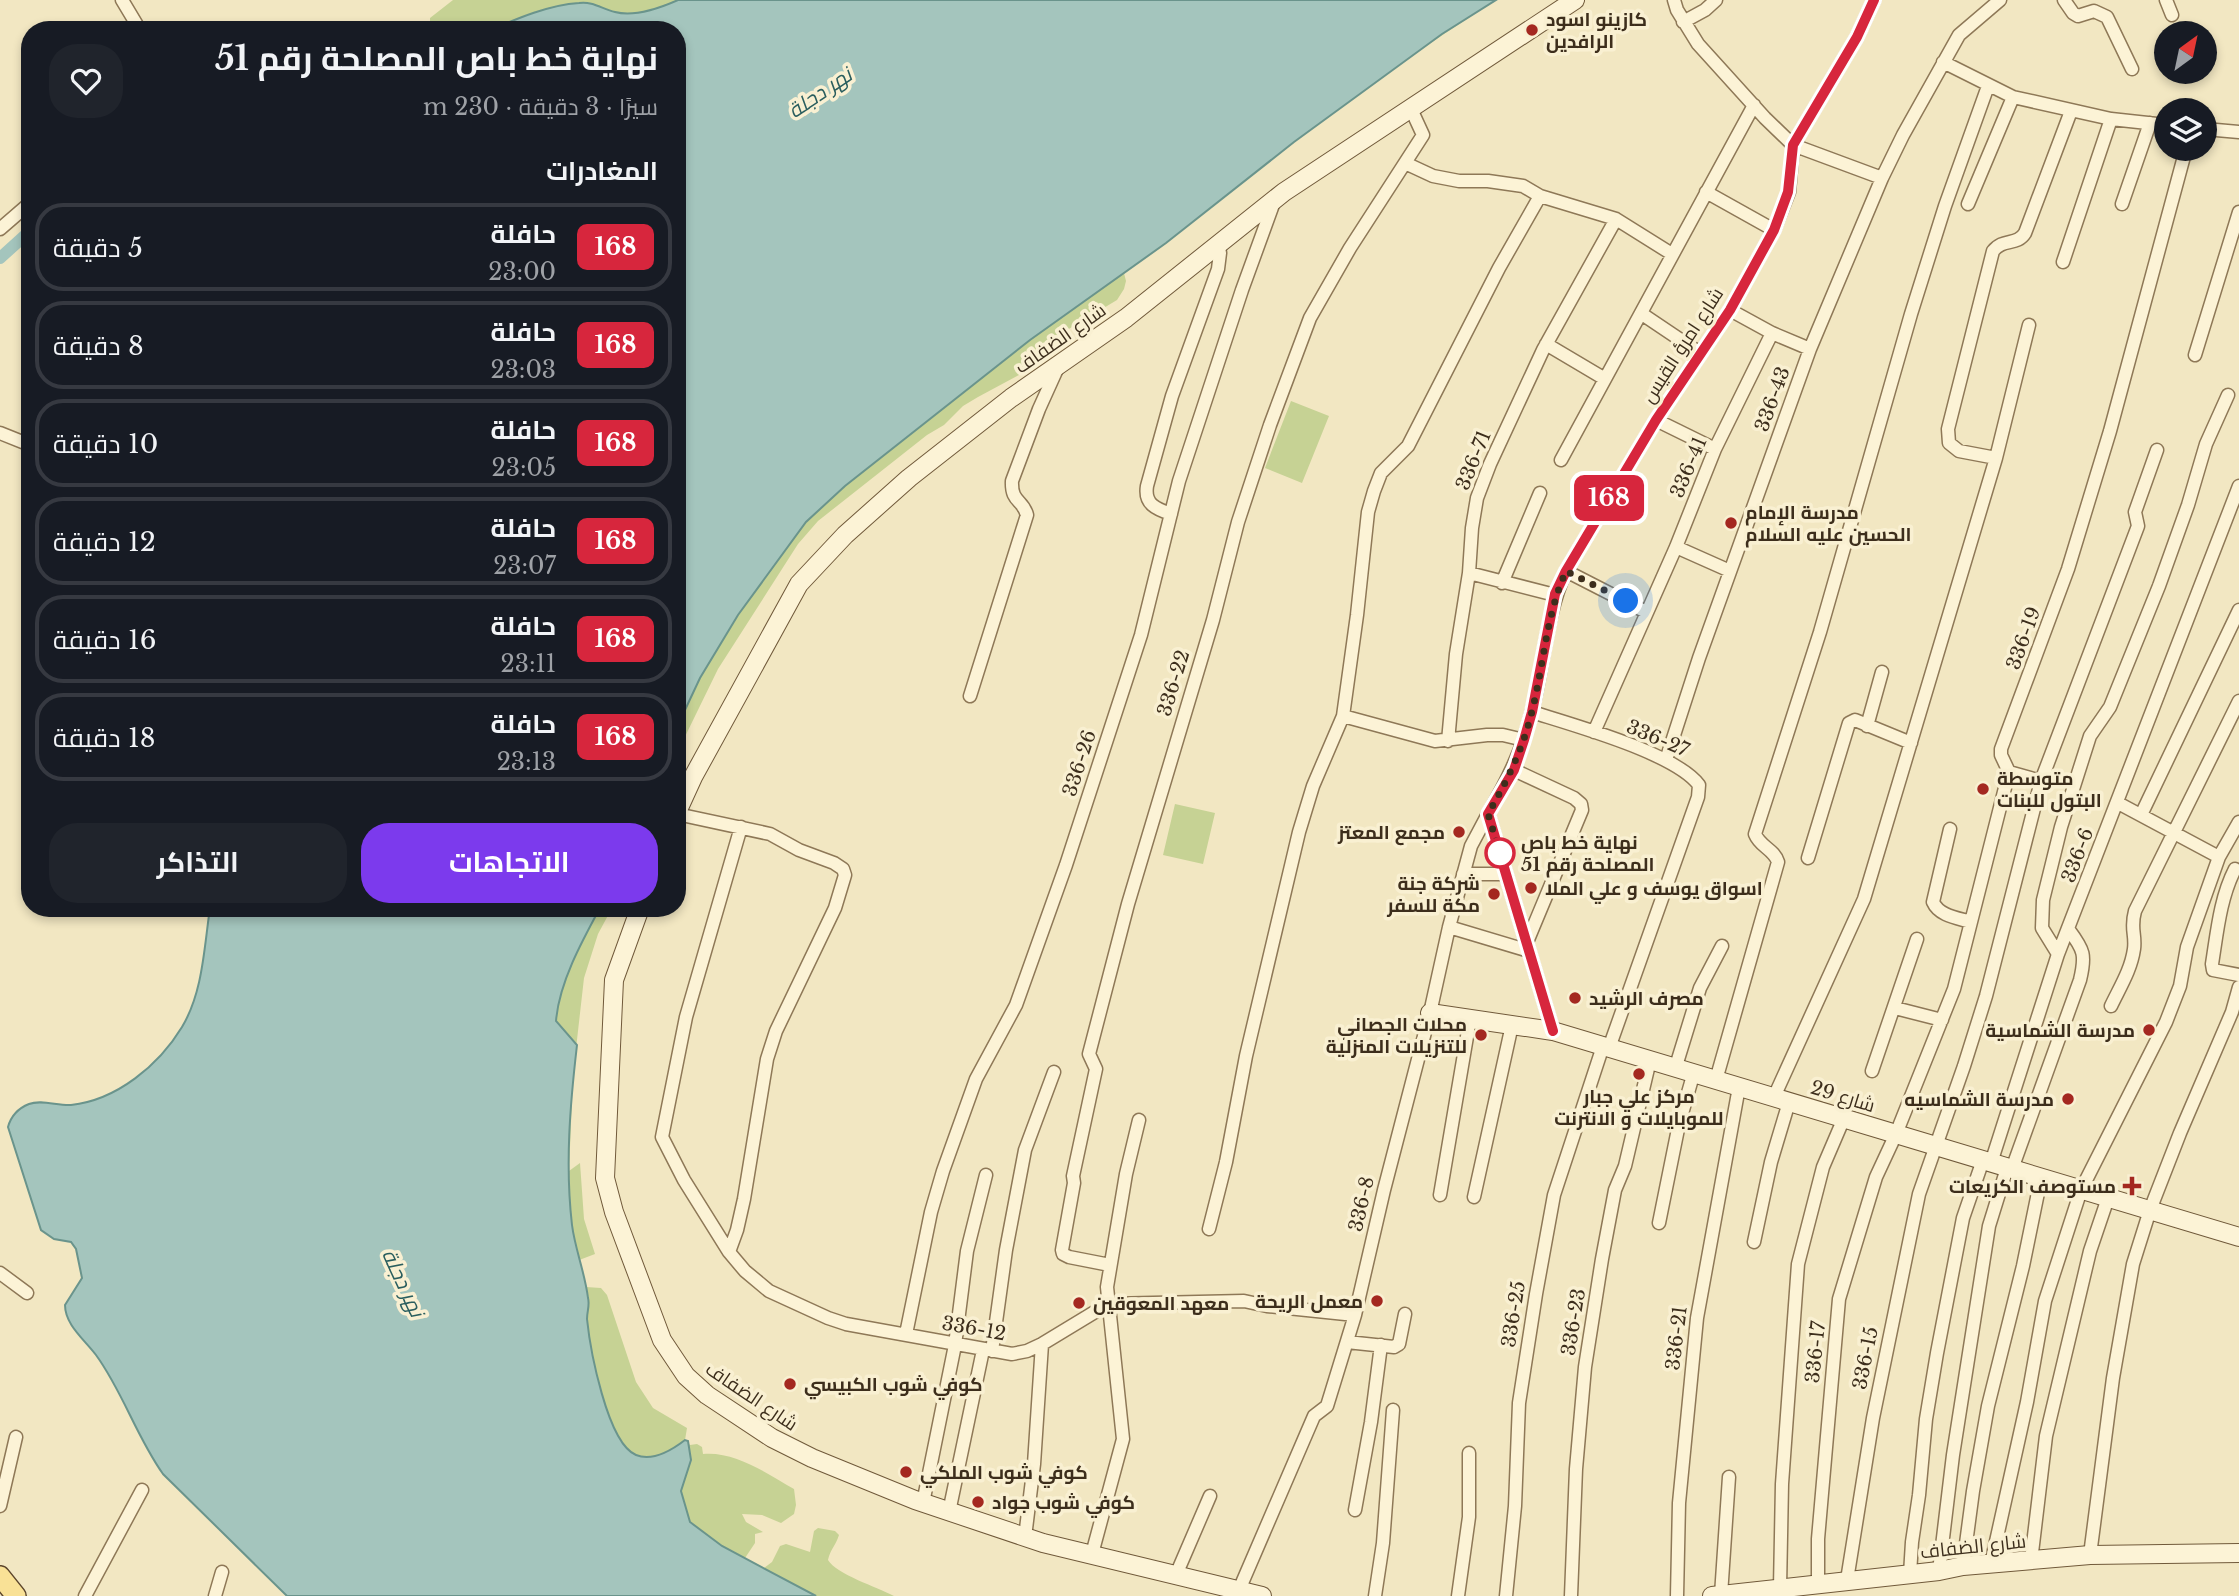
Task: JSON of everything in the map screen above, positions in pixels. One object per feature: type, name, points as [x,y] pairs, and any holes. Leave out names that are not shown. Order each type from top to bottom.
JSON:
[{"type":"main road","points":[[0,1576],[16,1596]]},
{"type":"street","points":[[122,0],[135,21]]},
{"type":"street","name":"شارع الضفاف","points":[[686,793],[799,584],[845,535],[909,478],[1059,363],[1126,318],[1275,198],[1575,0]]},
{"type":"street","points":[[1674,0],[1683,22],[1698,44],[1793,145],[1882,178]]},
{"type":"street","points":[[1683,22],[1716,0]]},
{"type":"street","name":"شارع امرؤ القيس","points":[[1488,814],[1514,770],[1524,740],[1555,594],[1656,420],[1730,310],[1774,230],[1788,192],[1793,145],[1857,37],[1874,0]]},
{"type":"street","name":"336-43","points":[[1666,760],[1730,570],[1811,349],[1882,178],[1959,35],[2000,0]]},
{"type":"street","points":[[2064,0],[2078,16],[2094,10],[2107,17],[2132,69]]},
{"type":"street","points":[[2166,0],[2172,15]]},
{"type":"street","points":[[1943,62],[2013,97],[2111,119],[2154,124]]},
{"type":"street","points":[[1716,1080],[1778,862],[1776,855],[1758,842],[1755,834],[1824,619],[1910,314],[1988,86]]},
{"type":"street","points":[[1968,204],[2013,97]]},
{"type":"street","points":[[1561,460],[1754,105]]},
{"type":"street","name":"336-22","points":[[1110,1265],[1069,1257],[1063,1254],[1062,1250],[1073,1176],[1096,1069],[1089,1054],[1128,904],[1213,620],[1238,522],[1301,342],[1310,318],[1343,260],[1423,135],[1411,109]]},
{"type":"street","points":[[1996,458],[1959,451],[1949,443],[1948,429],[1993,251],[1998,244],[2021,240],[2025,233],[2071,111]]},
{"type":"street","points":[[2063,262],[2111,119]]},
{"type":"street","points":[[2122,204],[2150,123]]},
{"type":"street","points":[[2217,130],[2239,132]]},
{"type":"street","name":"336-19","points":[[1896,1134],[1954,989],[2009,772],[2001,749],[2068,569],[2110,431],[2183,161]]},
{"type":"street","points":[[1405,163],[1433,176],[1523,186],[1540,196],[1616,219],[1672,254]]},
{"type":"street","points":[[1706,192],[1774,230]]},
{"type":"street","points":[[1209,1229],[1226,1161],[1246,1056],[1299,832],[1313,786],[1343,716],[1368,512],[1374,491],[1381,473],[1408,446],[1499,268],[1540,196]]},
{"type":"street","name":"336-26","points":[[906,1334],[943,1171],[976,1079],[1016,1005],[1066,865],[1141,635],[1179,481],[1275,198]]},
{"type":"street","points":[[0,229],[21,211]]},
{"type":"street","points":[[2195,355],[2239,212]]},
{"type":"street","name":"336-71","points":[[1448,741],[1477,498],[1546,344],[1616,219]]},
{"type":"street","points":[[1171,514],[1149,503],[1147,486],[1172,396],[1218,269],[1218,244]]},
{"type":"street","points":[[1730,310],[1772,333],[1811,349]]},
{"type":"street","points":[[1642,314],[1700,353]]},
{"type":"street","points":[[1754,1242],[1782,1100],[1864,899],[1996,458],[2029,325]]},
{"type":"street","name":"336-41","points":[[1594,732],[1676,547],[1715,449],[1772,333]]},
{"type":"street","points":[[1546,344],[1605,379]]},
{"type":"street","points":[[970,696],[1027,515],[1026,508],[1014,499],[1012,481],[1059,363]]},
{"type":"street","points":[[2058,954],[2042,928],[2043,900],[2060,827],[2090,736],[2110,707],[2188,505],[2206,444],[2228,395]]},
{"type":"street","points":[[1656,420],[1715,449]]},
{"type":"street","points":[[0,433],[21,442]]},
{"type":"street","name":"336-15","points":[[1847,1580],[1873,1418],[1919,1194],[1986,996],[2041,781],[2138,526],[2135,512],[2157,450]]},
{"type":"street","name":"336-6","points":[[1998,1165],[2058,954],[2239,486]]},
{"type":"street","points":[[1502,583],[1540,493]]},
{"type":"street","points":[[1676,547],[1730,570]]},
{"type":"street","points":[[1566,571],[1646,612]]},
{"type":"street","points":[[1469,573],[1555,594]]},
{"type":"street","points":[[2141,815],[2239,610]]},
{"type":"street","points":[[1867,726],[1882,672]]},
{"type":"street","points":[[2111,1006],[2131,965],[2135,945],[2131,925],[2135,911],[2239,701]]},
{"type":"street","name":"336-27","points":[[1532,712],[1666,760],[1690,774],[1699,785],[1698,797],[1606,1047]]},
{"type":"street","points":[[1343,716],[1435,741],[1487,735],[1503,735],[1524,740]]},
{"type":"street","points":[[1808,858],[1849,723],[1855,720],[1912,743]]},
{"type":"street","points":[[1514,770],[1574,798],[1581,804],[1582,810],[1528,946]]},
{"type":"street","points":[[2009,772],[2041,781]]},
{"type":"street","points":[[2118,803],[2219,857]]},
{"type":"street","points":[[1488,814],[1553,1031]]},
{"type":"street","name":"336-8","points":[[1239,1590],[1314,1416],[1327,1406],[1355,1315],[1463,874],[1471,846],[1488,814]]},
{"type":"street","points":[[686,815],[776,836],[799,850],[837,864],[844,869],[845,874],[835,908],[776,1031],[766,1059],[744,1199],[729,1252]]},
{"type":"street","points":[[1992,1564],[2027,1402],[2045,1301],[2081,1190],[2166,1023],[2180,986],[2187,947],[2219,857],[2239,822]]},
{"type":"street","name":"336-12","points":[[741,827],[686,1017],[662,1137],[684,1180],[729,1252],[755,1280],[769,1291],[800,1306],[862,1328],[987,1351],[1020,1353],[1042,1344],[1108,1304],[1244,1301],[1355,1315]]},
{"type":"street","points":[[1950,829],[1933,902],[1942,913],[1971,922]]},
{"type":"street","points":[[2235,869],[2223,905],[2212,964],[2213,970],[2239,975]]},
{"type":"street","points":[[1463,874],[1506,874]]},
{"type":"street","name":"شارع الضفاف","points":[[637,917],[614,980],[604,1178],[662,1340],[679,1368],[696,1386],[772,1438],[812,1458],[923,1503],[1025,1537],[1262,1596]]},
{"type":"street","points":[[1449,927],[1528,946]]},
{"type":"street","points":[[1910,1574],[1926,1419],[1963,1218],[1998,1165],[2080,980],[2085,958],[2080,945],[2069,930]]},
{"type":"street","points":[[1872,1071],[1917,939]]},
{"type":"street","points":[[1659,1223],[1679,1124],[1685,1069],[1700,988],[1722,946]]},
{"type":"street","points":[[2091,1555],[2115,1365],[2133,1264],[2150,1210],[2232,1012],[2239,987]]},
{"type":"street","points":[[1895,1008],[1942,1020]]},
{"type":"street","name":"شارع 29","points":[[1430,1013],[1553,1031],[2239,1237]]},
{"type":"street","points":[[1440,1195],[1470,1019]]},
{"type":"street","points":[[1474,1197],[1512,1025]]},
{"type":"street","name":"336-25","points":[[1506,1596],[1514,1506],[1518,1402],[1554,1195],[1606,1047]]},
{"type":"street","name":"336-23","points":[[1571,1596],[1576,1469],[1587,1354],[1615,1191],[1625,1166],[1650,1060]]},
{"type":"street","points":[[949,1512],[987,1351],[1025,1150],[1055,1072]]},
{"type":"street","name":"336-21","points":[[1677,1596],[1679,1503],[1697,1318],[1739,1087]]},
{"type":"street","points":[[1780,1588],[1782,1484],[1798,1264],[1823,1167],[1844,1118]]},
{"type":"street","points":[[1092,1554],[1123,1439],[1107,1287],[1126,1174],[1139,1120]]},
{"type":"street","name":"336-17","points":[[1818,1584],[1820,1513],[1839,1299],[1876,1177],[1896,1134]]},
{"type":"street","points":[[1939,1571],[1953,1455],[1998,1165]]},
{"type":"street","points":[[923,1503],[956,1345],[967,1251],[986,1175]]},
{"type":"street","points":[[1963,1566],[1988,1406],[2023,1266],[2040,1178]]},
{"type":"street","points":[[2031,1560],[2046,1436],[2090,1251],[2108,1198]]},
{"type":"street","points":[[0,1273],[27,1293]]},
{"type":"street","points":[[1347,1342],[1394,1347],[1399,1344],[1405,1314]]},
{"type":"street","points":[[1025,1537],[1034,1464],[1042,1344]]},
{"type":"street","points":[[1355,1510],[1371,1422],[1381,1345]]},
{"type":"street","points":[[1375,1596],[1383,1543],[1393,1410]]},
{"type":"street","points":[[0,1506],[16,1437]]},
{"type":"street","points":[[1458,1596],[1468,1517],[1469,1453]]},
{"type":"street","points":[[1716,1595],[1729,1477]]},
{"type":"street","points":[[85,1596],[142,1490]]},
{"type":"street","points":[[1177,1575],[1210,1496]]},
{"type":"street","name":"شارع الضفاف","points":[[1716,1595],[1939,1571],[1963,1566],[2091,1555],[2239,1553]]},
{"type":"street","points":[[215,1596],[222,1572]]},
{"type":"green space","points":[[453,0],[693,0],[603,21],[430,21],[430,18]]},
{"type":"green space","points":[[1496,0],[1394,69],[1294,142],[1124,273],[1124,289],[1117,300],[1052,339],[1032,356],[1019,375],[963,406],[944,425],[927,435],[818,521],[798,544],[718,669],[686,735],[686,676],[767,545],[1310,115]]},
{"type":"green space","points":[[1291,401],[1329,416],[1302,483],[1265,468]]},
{"type":"green space","points":[[1175,804],[1215,813],[1203,864],[1163,855]]},
{"type":"green space","points":[[578,917],[607,917],[598,934],[584,978],[573,1075],[569,1171],[580,1163],[584,1219],[595,1254],[574,1262],[556,1264],[560,1028],[555,1015],[554,1000],[555,985]]},
{"type":"green space","points":[[586,1287],[601,1288],[607,1295],[636,1382],[653,1408],[687,1428],[685,1440],[690,1445],[697,1444],[702,1447],[703,1454],[727,1456],[751,1465],[794,1489],[794,1514],[781,1523],[762,1515],[742,1514],[746,1522],[763,1532],[755,1534],[755,1543],[745,1558],[731,1550],[720,1554],[628,1475],[570,1317]]},
{"type":"green space","points":[[818,1528],[835,1531],[839,1535],[828,1560],[832,1565],[894,1596],[795,1596],[764,1568],[772,1562],[780,1546],[786,1544],[810,1552],[814,1531]]},
{"type":"water","name":"نهر دجلة","points":[[678,0],[1496,0],[1442,34],[1294,142],[1166,243],[1030,340],[845,486],[806,522],[738,615],[700,678],[686,708],[686,21],[512,21],[568,4],[589,3],[622,13],[655,9]]},
{"type":"water","name":"نهر دجلة","points":[[209,917],[595,917],[566,977],[556,1021],[577,1045],[569,1135],[570,1202],[573,1234],[589,1301],[589,1333],[602,1393],[617,1433],[626,1447],[636,1455],[656,1456],[685,1440],[688,1441],[691,1460],[681,1491],[690,1522],[722,1546],[816,1596],[287,1596],[163,1474],[106,1369],[68,1319],[65,1305],[82,1278],[76,1249],[71,1242],[54,1239],[41,1230],[8,1127],[16,1113],[29,1104],[39,1102],[71,1105],[88,1102],[120,1088],[149,1067],[182,1027],[199,985]]},
{"type":"waterway","points":[[0,258],[21,239]]},
{"type":"bus line","name":"168","points":[[1553,1031],[1488,814],[1514,770],[1532,712],[1555,594],[1644,439],[1730,310],[1774,230],[1788,192],[1793,145],[1857,37],[1874,0]]},
{"type":"place","name":"كازينو اسود الرافدين","points":[[1532,30]]},
{"type":"place","name":"مدرسة الإمام الحسين عليه السلام","points":[[1731,523]]},
{"type":"place","name":"متوسطة البتول للبنات","points":[[1983,789]]},
{"type":"place","name":"مجمع المعتز","points":[[1459,832]]},
{"type":"place","name":"نهاية خط باص المصلحة رقم 51","points":[[1500,853]]},
{"type":"place","name":"اسواق يوسف و علي الملا","points":[[1531,888]]},
{"type":"place","name":"شركة جنة مكة للسفر","points":[[1494,894]]},
{"type":"place","name":"مصرف الرشيد","points":[[1575,998]]},
{"type":"place","name":"مدرسة الشماسية","points":[[2149,1030]]},
{"type":"place","name":"محلات الجصاني للتنزيلات المنزلية","points":[[1481,1035]]},
{"type":"place","name":"مركز علي جبار للموبايلات و الانترنت","points":[[1639,1074]]},
{"type":"place","name":"مدرسة الشماسيه","points":[[2068,1099]]},
{"type":"place","name":"مستوصف الكريعات","points":[[2132,1186]]},
{"type":"place","name":"معمل الريحة","points":[[1377,1301]]},
{"type":"place","name":"معهد المعوقين","points":[[1079,1303]]},
{"type":"place","name":"كوفي شوب الكبيسي","points":[[790,1384]]},
{"type":"place","name":"كوفي شوب الملكي","points":[[906,1472]]},
{"type":"place","name":"كوفي شوب جواد","points":[[978,1502]]},
{"type":"route","points":[[1500,853],[1488,814],[1514,770],[1524,740],[1555,594],[1566,571],[1626,601]]}]
